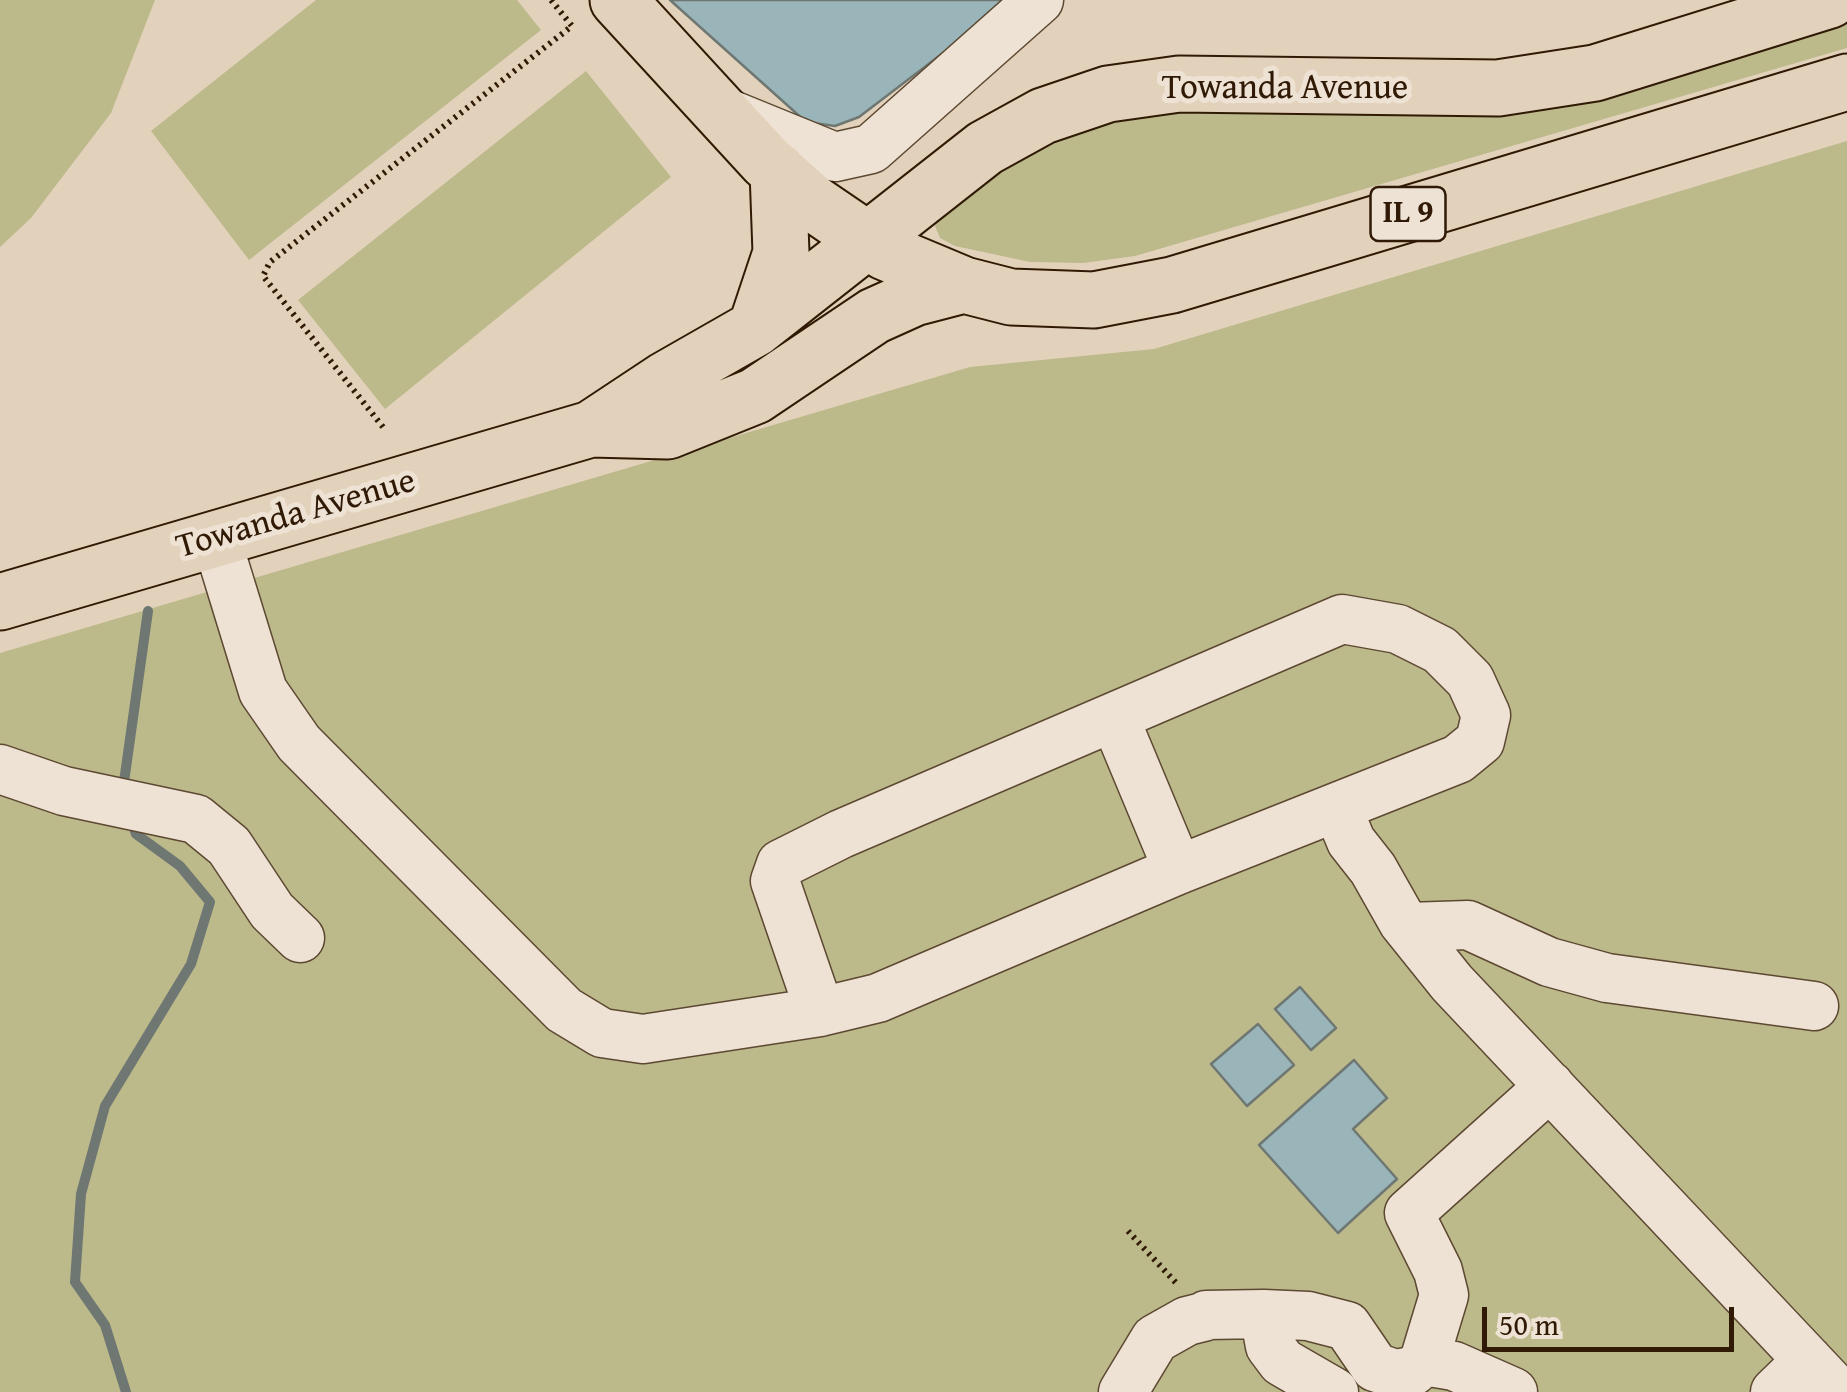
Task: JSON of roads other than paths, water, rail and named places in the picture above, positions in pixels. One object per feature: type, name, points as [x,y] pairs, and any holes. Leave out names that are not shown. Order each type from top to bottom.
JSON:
[{"type":"main road","name":"IL 9","points":[[618,0],[778,172],[868,242],[964,285],[1011,297],[1094,300],[1172,284],[1847,82]]},
{"type":"main road","name":"Towanda Avenue","points":[[0,602],[591,429],[665,380],[756,328],[985,148],[1044,116],[1108,94],[1179,84],[1234,83],[1498,88],[1595,73],[1830,0]]},
{"type":"main road","points":[[756,328],[781,253],[778,172]]},
{"type":"main road","name":"Towanda Avenue","points":[[591,429],[668,431],[754,396],[886,310],[964,285]]},
{"type":"lane","points":[[722,111],[835,156],[871,149],[1039,0]]},
{"type":"lane","points":[[216,538],[263,691],[280,719],[564,1010],[602,1033],[643,1039],[820,1012],[878,998],[1178,870],[1458,759],[1480,741],[1486,715],[1470,680],[1440,650],[1398,628],[1342,619],[841,834],[781,864],[775,881],[820,1012]]},
{"type":"lane","points":[[1115,718],[1178,870]]},
{"type":"lane","points":[[0,769],[101,798],[178,812],[214,831],[285,928],[300,938]]},
{"type":"lane","points":[[1337,807],[1351,840],[1408,928],[1452,983],[1550,1086],[1807,1381]]},
{"type":"lane","points":[[1408,928],[1468,925],[1549,962],[1607,978],[1814,1006]]},
{"type":"lane","points":[[1122,1392],[1155,1338],[1206,1316],[1308,1316],[1347,1326],[1375,1367],[1395,1374],[1412,1370],[1424,1361],[1444,1295],[1438,1272],[1408,1213],[1550,1086]]},
{"type":"lane","points":[[1264,1314],[1270,1346],[1282,1362],[1334,1392]]},
{"type":"lane","points":[[1424,1361],[1454,1366],[1513,1392]]},
{"type":"water","points":[[670,0],[1010,2],[859,117],[835,126],[806,122]]},
{"type":"water","points":[[1300,987],[1336,1028],[1311,1050],[1275,1009]]},
{"type":"water","points":[[1258,1024],[1294,1065],[1247,1106],[1211,1064]]},
{"type":"water","points":[[1354,1060],[1387,1098],[1353,1129],[1397,1179],[1338,1233],[1259,1145]]},
{"type":"waterway","points":[[123,789],[148,611]]},
{"type":"waterway","points":[[126,1392],[105,1325],[75,1282],[81,1194],[105,1106],[191,964],[210,902],[180,866],[136,834],[131,820]]}]
